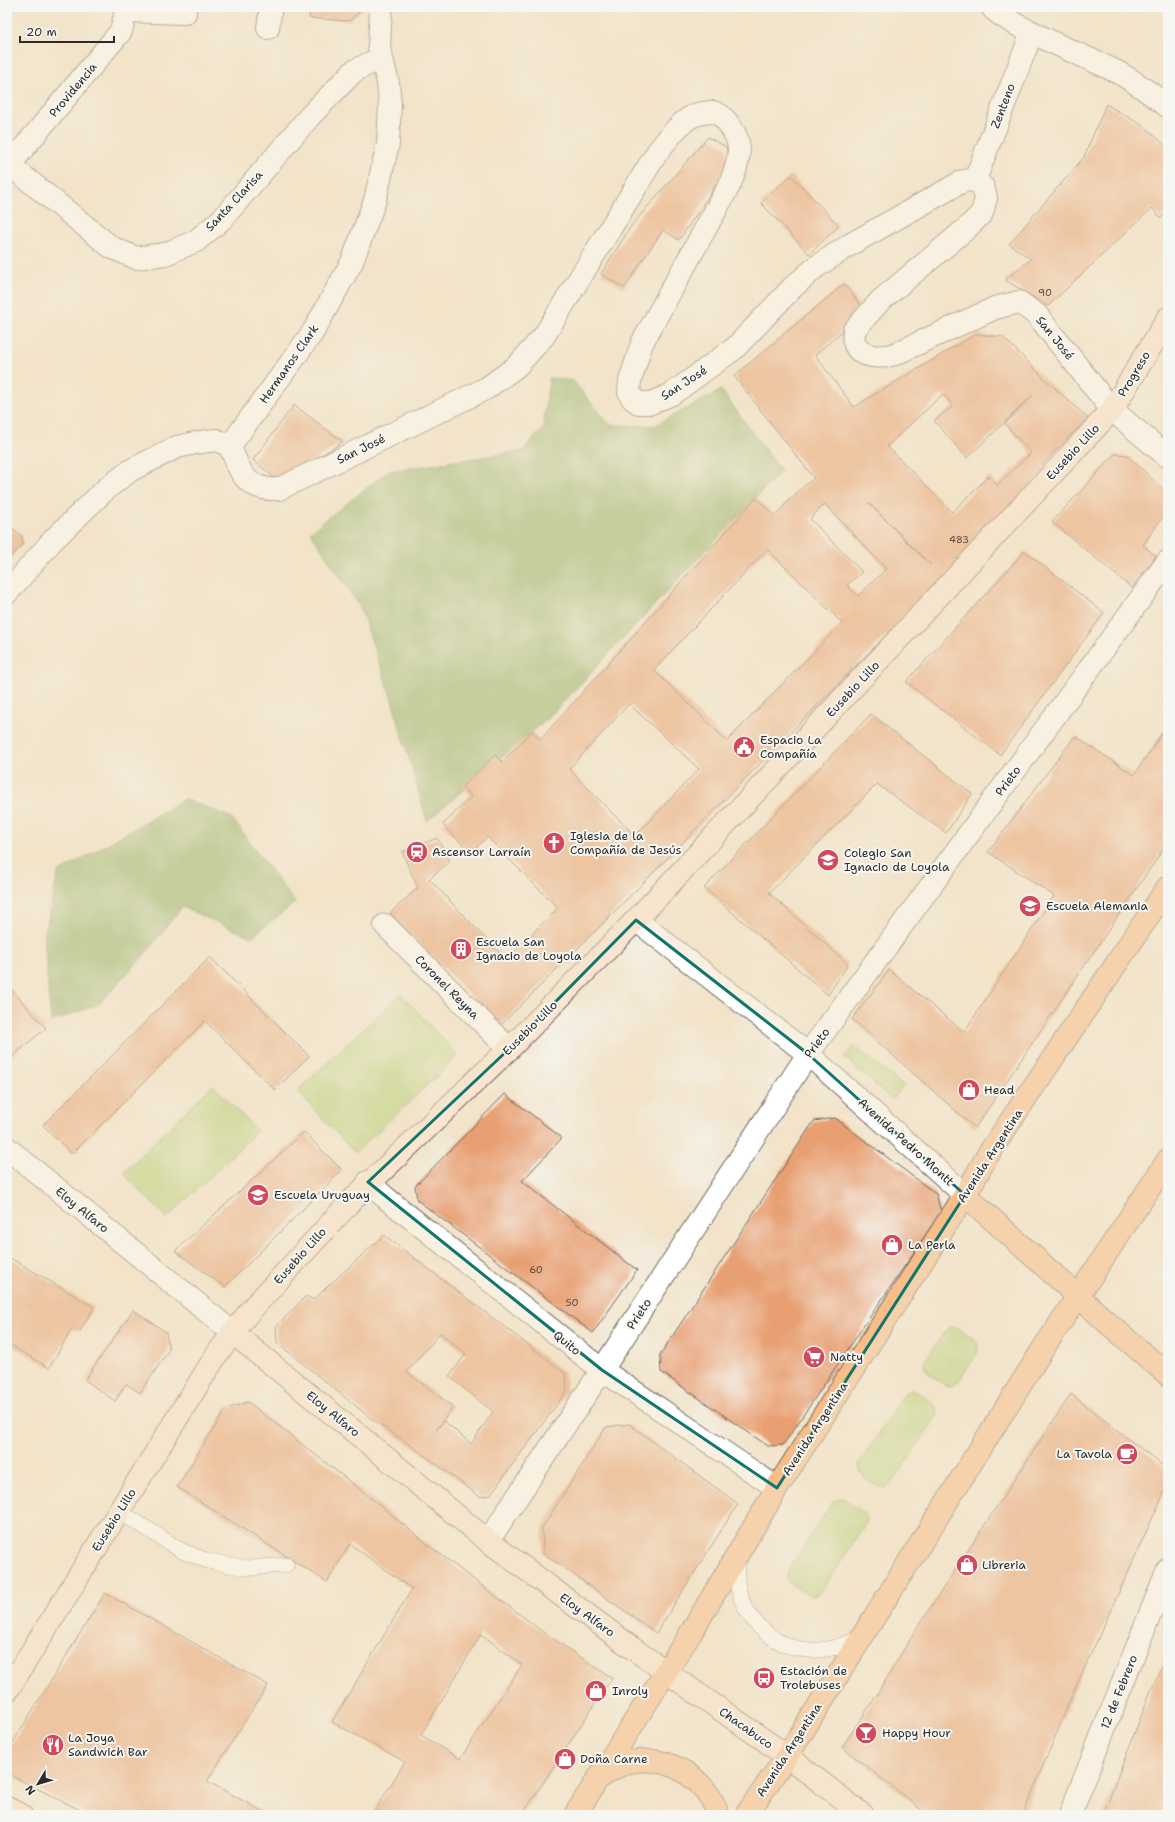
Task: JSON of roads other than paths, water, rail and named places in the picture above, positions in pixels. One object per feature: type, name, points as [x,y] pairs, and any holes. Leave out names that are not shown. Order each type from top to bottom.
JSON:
[{"type":"main road","name":"Avenida Argentina","points":[[575,1815],[666,1671],[777,1488],[965,1195],[989,1153],[1168,887]]},
{"type":"main road","name":"Avenida Argentina","points":[[746,1815],[787,1756],[1041,1352],[1168,1160]]},
{"type":"main road","name":"Avenida Pedro Montt","points":[[965,1195],[1168,1375]]},
{"type":"main road","points":[[600,1777],[614,1768],[631,1762],[648,1761],[665,1763],[682,1770],[696,1780],[707,1792],[718,1815]]},
{"type":"street","name":"Hermanos Clark","points":[[230,446],[313,332],[352,262],[375,200],[388,144],[390,104],[388,83],[379,47],[381,7]]},
{"type":"street","points":[[992,7],[1003,16],[1032,32],[1119,73],[1168,108]]},
{"type":"street","points":[[127,8],[185,14]]},
{"type":"street","name":"Providencia","points":[[8,166],[121,31],[127,8]]},
{"type":"street","name":"Zenteno","points":[[975,180],[1032,32]]},
{"type":"street","name":"Santa Clarisa","points":[[8,166],[111,247],[136,258],[165,254],[196,241],[222,219],[310,116],[354,71],[382,58]]},
{"type":"street","name":"San José","points":[[230,446],[240,472],[252,485],[266,490],[279,489],[487,388],[517,366],[544,336],[658,151],[681,124],[697,114],[714,112],[726,121],[735,133],[739,147],[737,165],[729,186],[642,343],[630,381],[629,392],[633,399],[638,403],[652,403],[672,394],[735,348],[793,287],[816,267],[851,244],[963,181],[975,180],[983,187],[986,198],[982,213],[967,228],[880,301],[854,330],[854,343],[863,353],[882,358],[895,354],[995,308],[1019,302],[1037,315],[1112,410],[1168,457]]},
{"type":"street","name":"Progreso","points":[[1112,410],[1168,318]]},
{"type":"street","name":"Eusebio Lillo","points":[[7,1691],[217,1354],[232,1332],[250,1311],[368,1182],[509,1049],[636,920],[1112,410]]},
{"type":"street","points":[[7,593],[53,540],[106,489],[131,470],[177,447],[216,440],[230,446]]},
{"type":"street","name":"Prieto","points":[[488,1541],[602,1370],[808,1054],[1168,561]]},
{"type":"street","name":"Avenida Pedro Montt","points":[[636,920],[808,1054],[965,1195]]},
{"type":"street","name":"Coronel Reyna","points":[[385,925],[509,1049]]},
{"type":"street","name":"Eloy Alfaro","points":[[7,1148],[488,1541],[632,1648],[666,1671]]},
{"type":"street","name":"Quito","points":[[368,1182],[602,1370],[777,1488]]},
{"type":"street","name":"12 de Febrero","points":[[1070,1815],[1168,1568]]},
{"type":"street","name":"Chacabuco","points":[[666,1671],[787,1756],[863,1815]]},
{"type":"street","points":[[7,1808],[21,1815]]},
{"type":"lane","points":[[119,1511],[182,1551],[208,1561],[247,1568],[286,1565]]},
{"type":"lane","points":[[740,1551],[736,1567],[737,1584],[741,1600],[749,1615],[759,1628],[772,1638],[794,1648],[818,1650],[833,1648],[863,1635]]},
{"type":"place","name":"Espacio La Compañía","points":[[744,747]]},
{"type":"place","name":"Iglesia de la Compañía de Jesús","points":[[554,843]]},
{"type":"place","name":"Ascensor Larraín","points":[[417,852]]},
{"type":"place","name":"Colegio San Ignacio de Loyola","points":[[828,860]]},
{"type":"place","name":"Escuela Alemania","points":[[1030,906]]},
{"type":"place","name":"Escuela San Ignacio de Loyola","points":[[461,949]]},
{"type":"place","name":"Head","points":[[969,1090]]},
{"type":"place","name":"Escuela Uruguay","points":[[258,1195]]},
{"type":"place","name":"La Perla","points":[[892,1245]]},
{"type":"place","name":"Natty","points":[[814,1357]]},
{"type":"place","name":"La Tavola","points":[[1127,1454]]},
{"type":"place","name":"Libreria","points":[[967,1565]]},
{"type":"place","name":"Estación de Trolebuses","points":[[764,1678]]},
{"type":"place","name":"Inroly","points":[[596,1691]]},
{"type":"place","name":"Happy Hour","points":[[866,1733]]},
{"type":"place","name":"La Joya Sandwich Bar","points":[[53,1745]]},
{"type":"place","name":"Doña Carne","points":[[565,1759]]}]
